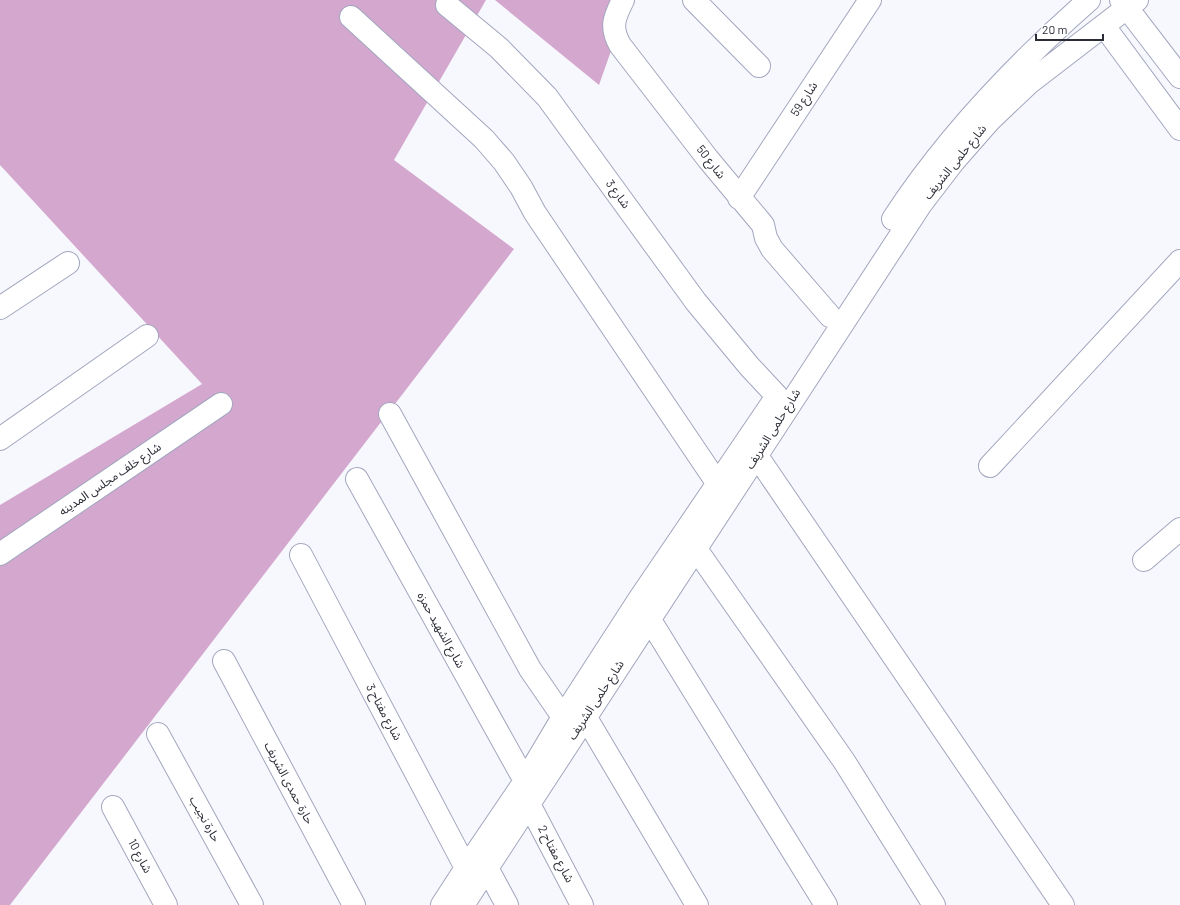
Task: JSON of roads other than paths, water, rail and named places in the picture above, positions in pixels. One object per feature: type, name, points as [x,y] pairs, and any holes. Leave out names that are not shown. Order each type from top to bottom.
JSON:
[{"type":"street","name":"شارع 50","points":[[623,0],[614,24],[615,35],[620,45],[739,198],[763,225],[766,238],[772,249],[830,316]]},
{"type":"street","points":[[694,0],[759,66]]},
{"type":"street","name":"شارع 59","points":[[739,198],[870,0]]},
{"type":"street","name":"شارع حلمى الشريف","points":[[463,905],[585,716],[644,610],[718,484],[910,193],[942,149],[978,107],[1062,23],[1089,0]]},
{"type":"street","points":[[1128,3],[1180,76]]},
{"type":"street","name":"شارع حلمى الشريف","points":[[442,905],[525,780],[563,717],[644,610],[696,549],[921,204],[954,161],[990,120],[1029,83],[1104,26],[1128,3]]},
{"type":"street","name":"شارع 3","points":[[447,5],[499,48],[547,97],[696,302],[777,396]]},
{"type":"street","points":[[351,17],[484,139],[504,162],[521,187],[535,213],[718,484]]},
{"type":"street","points":[[1062,23],[1081,44]]},
{"type":"street","points":[[1104,26],[1180,129]]},
{"type":"street","points":[[990,466],[1180,261]]},
{"type":"street","points":[[0,308],[68,262]]},
{"type":"street","points":[[0,438],[147,336]]},
{"type":"street","name":"شارع خلف مجلس المدينه","points":[[0,554],[221,404]]},
{"type":"street","points":[[390,414],[530,669],[563,717]]},
{"type":"street","points":[[757,456],[1063,905]]},
{"type":"street","name":"شارع الشهيد حمزه","points":[[357,479],[525,780]]},
{"type":"street","points":[[1144,560],[1180,529]]},
{"type":"street","points":[[696,549],[844,761],[934,905]]},
{"type":"street","name":"شارع مفتاح 3","points":[[301,555],[466,868]]},
{"type":"street","points":[[644,610],[826,905]]},
{"type":"street","name":"حارة حمدى الشريف","points":[[224,661],[354,905]]},
{"type":"street","points":[[585,716],[697,905]]},
{"type":"street","name":"حارة نجيب","points":[[158,734],[252,905]]},
{"type":"street","name":"شارع مفتاح 2","points":[[529,804],[582,905]]},
{"type":"street","name":"شارع 10","points":[[113,807],[166,905]]},
{"type":"street","points":[[487,868],[507,905]]}]
